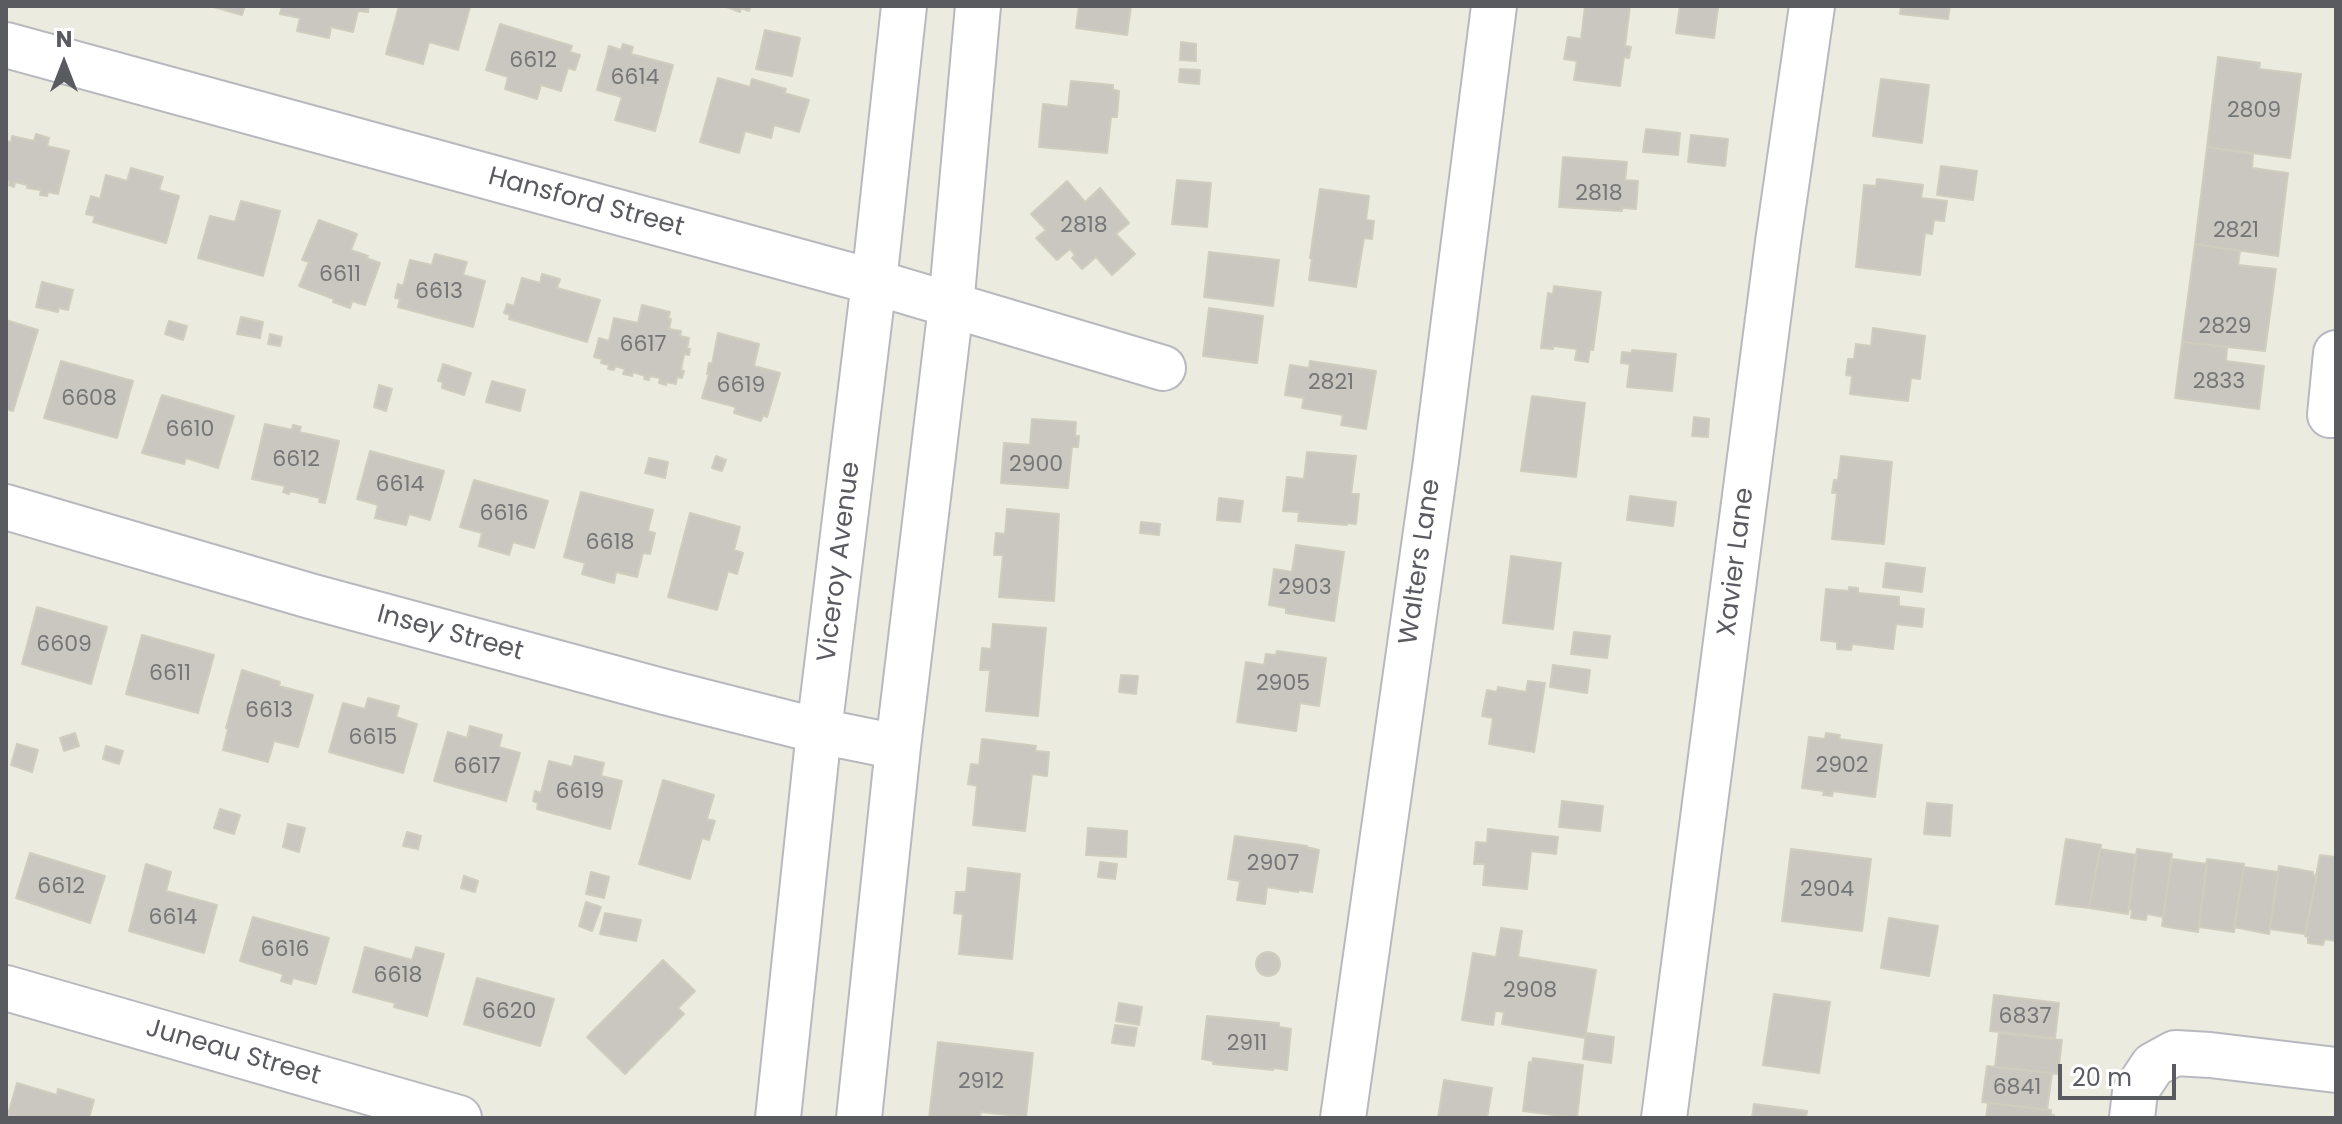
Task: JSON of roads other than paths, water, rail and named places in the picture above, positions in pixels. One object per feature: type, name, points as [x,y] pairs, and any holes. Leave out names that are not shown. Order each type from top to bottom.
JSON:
[{"type":"street","name":"Viceroy Avenue","points":[[778,1118],[819,731],[904,6]]},
{"type":"street","points":[[859,1118],[898,747],[951,306],[978,6]]},
{"type":"street","name":"Walters Lane","points":[[1343,1118],[1436,461],[1494,6]]},
{"type":"street","name":"Xavier Lane","points":[[1664,1118],[1778,242],[1812,6]]},
{"type":"street","name":"Hansford Street","points":[[6,45],[874,282],[1163,368]]},
{"type":"street","points":[[2336,353],[2330,415],[2336,415]]},
{"type":"street","name":"Insey Street","points":[[6,507],[310,596],[819,731],[898,747]]},
{"type":"street","name":"Juneau Street","points":[[6,988],[459,1118]]},
{"type":"street","points":[[2132,1118],[2135,1092],[2153,1065],[2175,1053],[2336,1070]]}]
